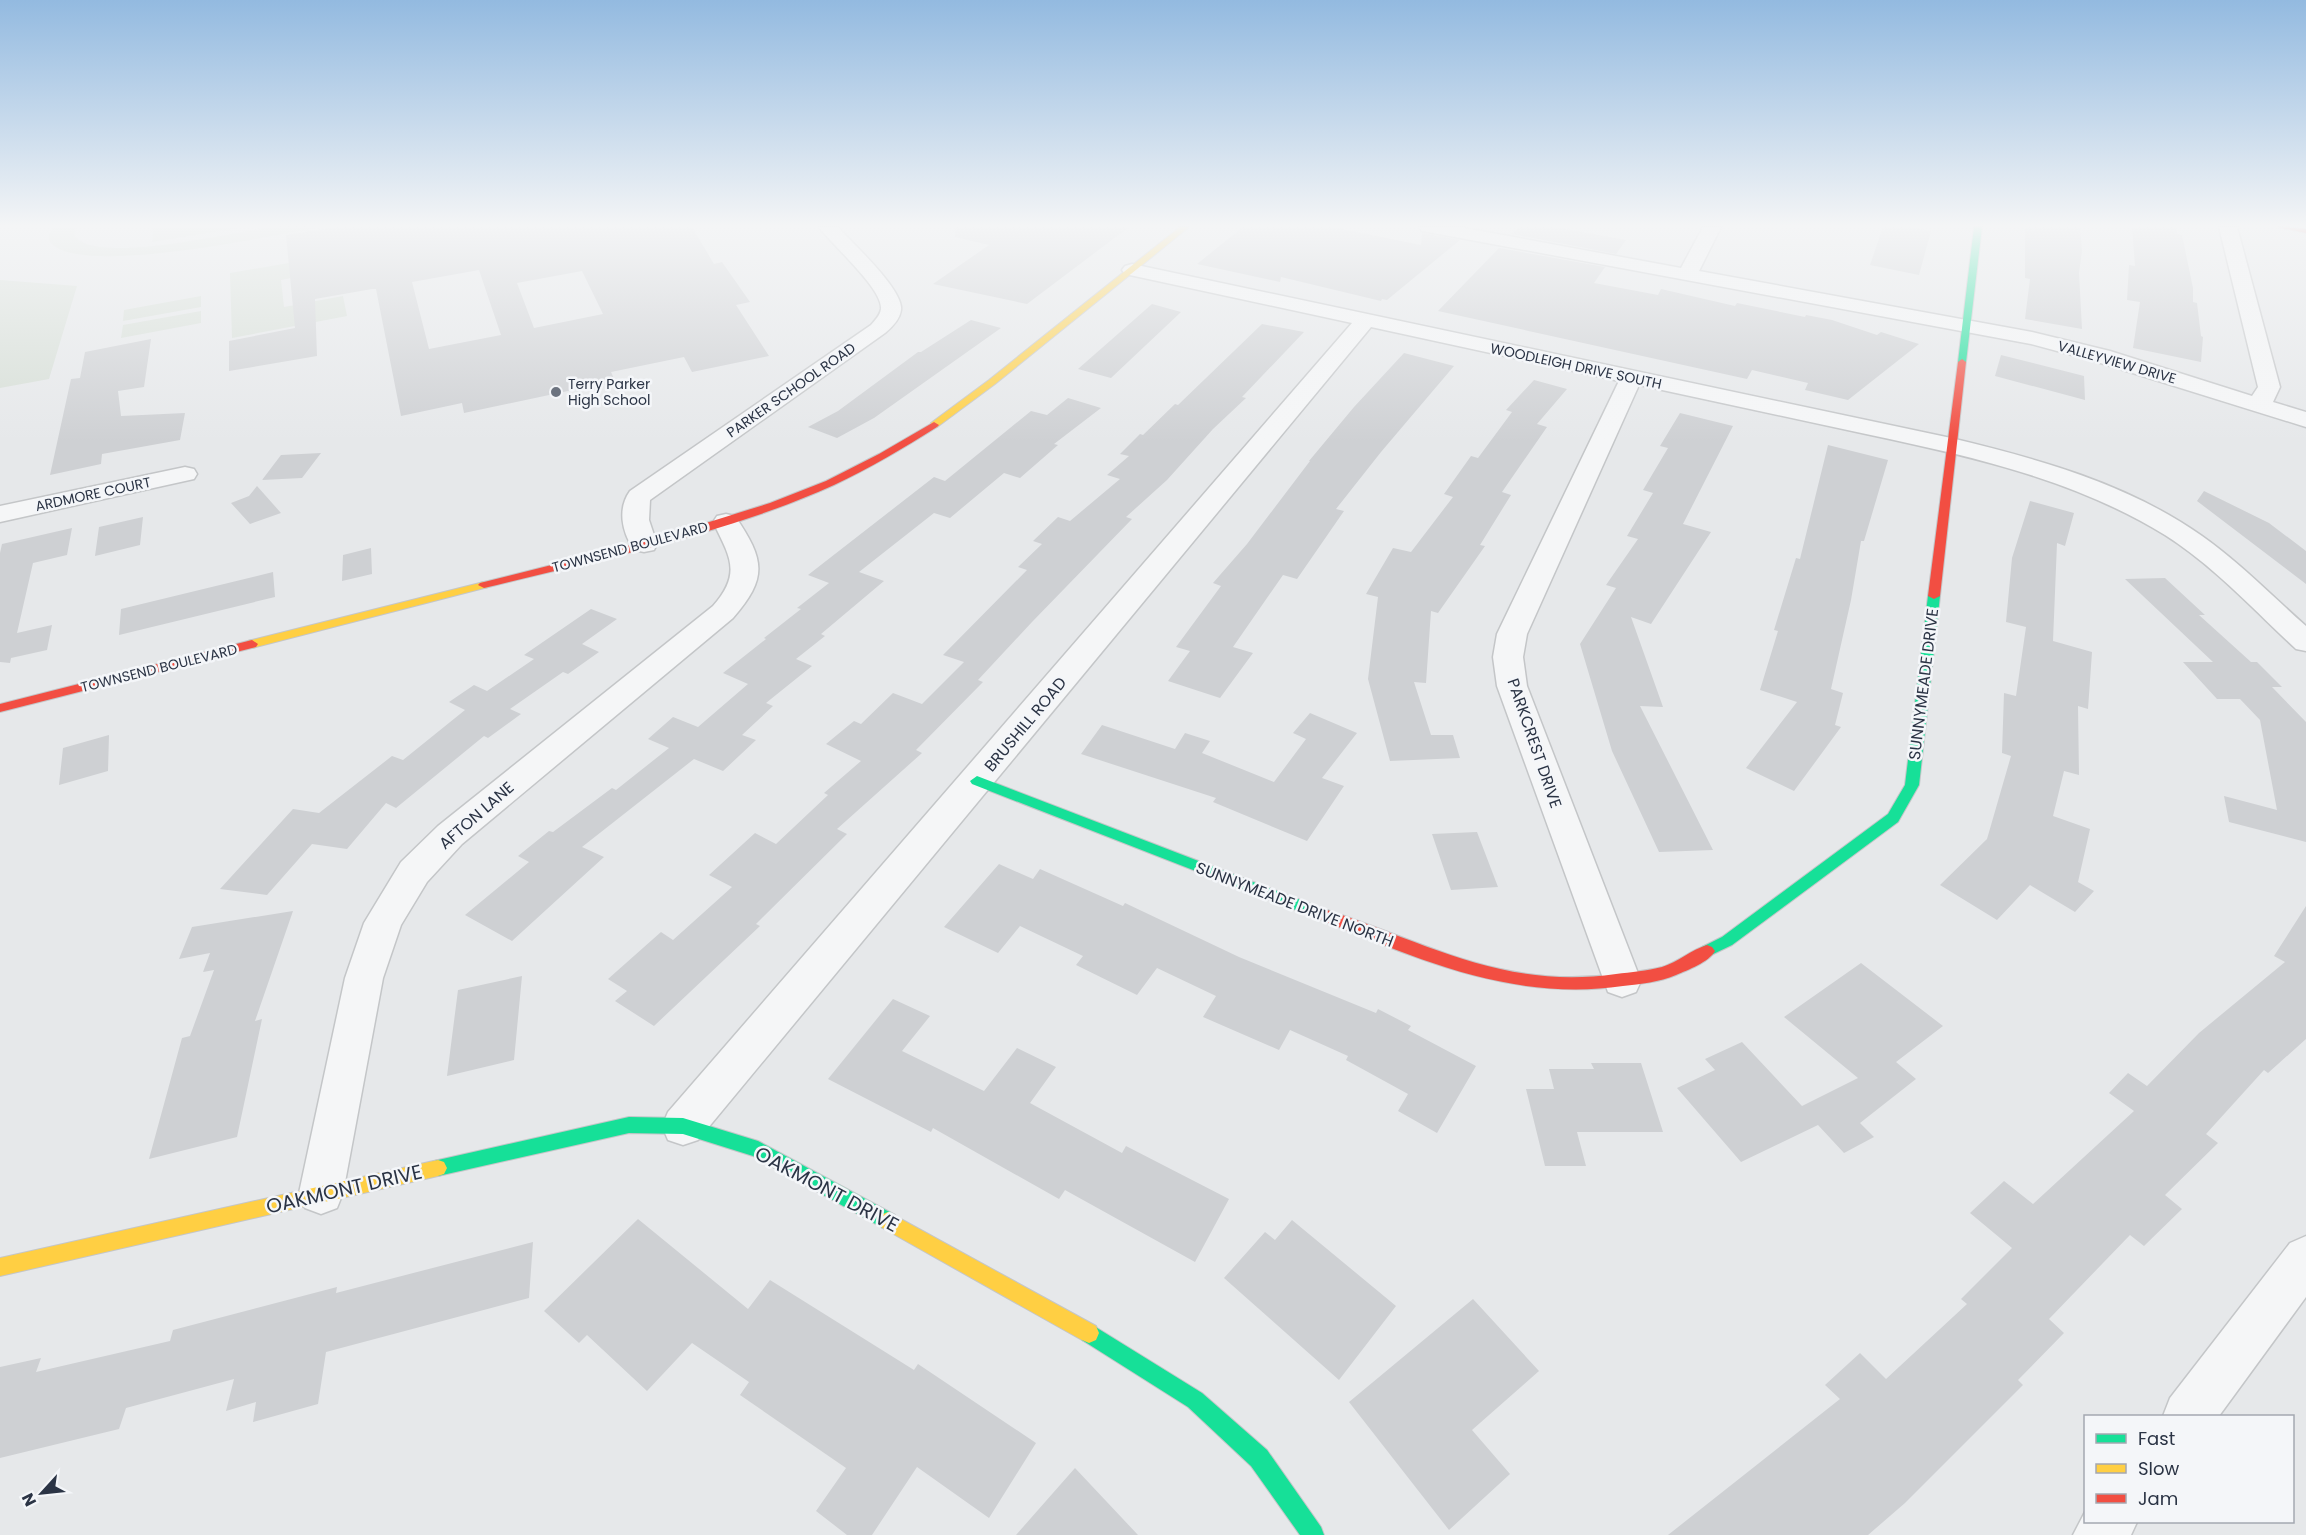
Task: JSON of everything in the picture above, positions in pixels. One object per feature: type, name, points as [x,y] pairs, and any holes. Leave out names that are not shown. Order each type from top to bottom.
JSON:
[{"type":"street","name":"PARKER SCHOOL ROAD","points":[[645,544],[635,522],[634,510],[639,496],[869,336],[889,319],[892,310],[890,299]]},
{"type":"street","name":"TOWNSEND BOULEVARD","points":[[0,708],[726,522],[843,477],[931,429],[1096,299]]},
{"type":"street","name":"WOODLEIGH DRIVE SOUTH","points":[[1263,299],[1951,445],[2059,474],[2122,500],[2179,532],[2306,642]]},
{"type":"street","name":"VALLEYVIEW DRIVE","points":[[1814,299],[2032,338],[2102,356],[2306,420]]},
{"type":"street","name":"SUNNYMEADE DRIVE","points":[[1622,981],[1668,971],[1727,941],[1893,818],[1912,785],[1970,299]]},
{"type":"street","points":[[2246,299],[2269,387],[2265,397],[2254,404]]},
{"type":"street","name":"BRUSHILL ROAD","points":[[683,1126],[1365,321]]},
{"type":"street","name":"PARKCREST DRIVE","points":[[1622,981],[1512,686],[1508,657],[1512,634],[1632,377]]},
{"type":"street","name":"ARDMORE COURT","points":[[0,514],[185,474]]},
{"type":"street","name":"AFTON LANE","points":[[321,1193],[364,978],[383,923],[414,872],[450,835],[723,612],[738,597],[747,578],[745,561],[726,522]]},
{"type":"street","name":"SUNNYMEADE DRIVE NORTH","points":[[977,781],[1441,960],[1509,980],[1581,986],[1622,981]]},
{"type":"street","name":"OAKMONT DRIVE","points":[[0,1267],[628,1125],[683,1126],[758,1149],[1071,1322],[1195,1400],[1259,1458],[1313,1535]]},
{"type":"street","points":[[2189,1415],[2306,1259]]},
{"type":"shaded area","points":[[0,299],[73,299],[49,379],[0,388]]},
{"type":"shaded area","points":[[187,299],[201,299],[201,307],[123,321],[124,310]]},
{"type":"shaded area","points":[[231,299],[283,299],[284,307],[329,299],[344,299],[347,316],[232,338]]},
{"type":"shaded area","points":[[201,311],[201,323],[121,338],[123,325]]},
{"type":"building","points":[[292,299],[317,299],[315,299],[317,356],[229,371],[229,341],[295,328]]},
{"type":"building","points":[[378,299],[416,299],[429,349],[501,335],[489,299],[523,299],[534,328],[603,314],[595,299],[748,299],[750,302],[736,305],[769,356],[692,372],[684,357],[611,372],[615,381],[464,413],[462,403],[401,416]]},
{"type":"building","points":[[1002,299],[1034,299],[1027,304]]},
{"type":"building","points":[[1450,299],[1703,299],[1735,306],[1737,303],[1805,317],[1806,315],[1832,320],[1877,335],[1881,332],[1919,344],[1848,400],[1805,390],[1808,383],[1752,370],[1747,379],[1438,311]]},
{"type":"building","points":[[2028,299],[2080,299],[2082,329],[2025,319]]},
{"type":"building","points":[[2193,299],[2193,302],[2197,303],[2203,337],[2201,362],[2133,348],[2140,302],[2127,300]]},
{"type":"building","points":[[1152,304],[1181,312],[1111,378],[1078,369]]},
{"type":"building","points":[[971,320],[1001,328],[874,418],[837,438],[808,427],[838,411],[918,352]]},
{"type":"building","points":[[1262,324],[1304,332],[1242,397],[1246,398],[1213,429],[1167,480],[1126,517],[1132,519],[978,680],[983,682],[916,750],[922,753],[837,829],[847,834],[756,924],[760,926],[654,1026],[615,1001],[627,991],[608,979],[661,932],[673,940],[732,887],[709,875],[755,833],[776,844],[828,795],[824,793],[861,761],[826,744],[854,721],[861,724],[893,693],[922,704],[964,662],[943,655],[1027,570],[1018,567],[1042,544],[1033,541],[1058,517],[1070,521],[1120,479],[1107,475],[1129,456],[1120,454],[1175,404],[1178,405]]},
{"type":"building","points":[[151,339],[144,387],[118,391],[121,416],[185,413],[180,440],[102,454],[101,464],[50,475],[71,379],[80,378],[85,352]]},
{"type":"building","points":[[1404,353],[1454,366],[1336,509],[1344,511],[1297,579],[1283,575],[1233,647],[1253,653],[1220,698],[1168,681],[1190,651],[1176,647],[1221,586],[1213,583],[1247,544],[1309,461],[1354,407]]},
{"type":"building","points":[[2001,355],[2084,376],[2085,400],[1995,376]]},
{"type":"building","points":[[1534,380],[1567,389],[1537,424],[1547,427],[1502,492],[1511,495],[1480,545],[1485,546],[1438,613],[1431,611],[1426,683],[1414,682],[1431,735],[1453,735],[1460,758],[1390,761],[1368,679],[1378,597],[1366,594],[1393,548],[1411,552],[1453,497],[1444,494],[1471,456],[1478,458],[1512,412],[1506,410]]},
{"type":"building","points":[[1068,398],[1101,408],[1054,444],[1058,445],[1020,478],[1004,473],[950,518],[934,513],[859,572],[884,581],[821,634],[825,636],[796,659],[812,666],[766,703],[773,706],[742,735],[756,740],[723,771],[694,759],[582,847],[604,857],[512,941],[465,915],[529,862],[518,856],[549,831],[553,832],[612,788],[616,790],[669,748],[648,739],[673,717],[698,727],[748,684],[723,673],[766,639],[764,638],[801,609],[797,608],[829,583],[808,575],[934,477],[945,481],[1031,411],[1047,415]]},
{"type":"building","points":[[1680,413],[1733,426],[1683,524],[1711,532],[1651,624],[1631,617],[1663,707],[1640,706],[1713,850],[1659,852],[1612,751],[1580,644],[1616,588],[1606,585],[1638,539],[1627,536],[1653,493],[1643,490],[1668,448],[1660,446]]},
{"type":"building","points":[[1828,445],[1888,460],[1864,541],[1861,541],[1851,600],[1831,689],[1843,693],[1835,725],[1841,727],[1794,791],[1746,768],[1797,702],[1760,690],[1778,631],[1774,630],[1796,558],[1800,559]]},
{"type":"building","points":[[321,453],[302,478],[262,480],[281,455]]},
{"type":"building","points":[[257,486],[281,513],[250,524],[231,503],[249,496]]},
{"type":"building","points":[[2204,491],[2269,523],[2306,551],[2306,584],[2197,501]]},
{"type":"building","points":[[2030,501],[2074,513],[2065,546],[2057,543],[2053,641],[2092,652],[2088,709],[2078,706],[2079,775],[2064,771],[2053,816],[2090,829],[2078,882],[2094,891],[2075,912],[2030,885],[1997,920],[1940,885],[1987,839],[2011,756],[2002,753],[2004,693],[2016,696],[2026,627],[2006,622],[2012,558]]},
{"type":"building","points":[[143,517],[140,545],[95,556],[99,527]]},
{"type":"building","points":[[72,528],[67,555],[33,563],[17,633],[52,625],[47,650],[11,658],[10,663],[0,662],[0,553],[2,544]]},
{"type":"building","points":[[371,548],[372,574],[342,581],[343,555]]},
{"type":"building","points":[[273,572],[275,597],[119,635],[121,609]]},
{"type":"building","points":[[2165,578],[2205,615],[2199,615],[2251,662],[2257,662],[2282,687],[2272,687],[2306,722],[2306,842],[2229,822],[2224,796],[2277,810],[2260,720],[2240,699],[2217,699],[2183,662],[2213,662],[2125,579]]},
{"type":"building","points":[[591,609],[617,619],[582,644],[599,652],[568,674],[563,672],[510,709],[521,714],[488,738],[484,736],[396,808],[386,803],[347,849],[312,844],[267,895],[220,889],[293,809],[319,813],[392,756],[403,760],[465,710],[449,702],[474,685],[487,691],[534,659],[524,655]]},
{"type":"building","points":[[1310,713],[1357,733],[1322,778],[1344,786],[1307,841],[1213,802],[1216,798],[1081,754],[1102,725],[1175,749],[1185,733],[1210,741],[1202,753],[1274,782],[1306,739],[1293,733]]},
{"type":"building","points":[[109,735],[108,771],[59,785],[63,748]]},
{"type":"building","points":[[1477,832],[1498,887],[1451,890],[1432,834]]},
{"type":"building","points":[[999,864],[1033,879],[1040,869],[1123,906],[1125,903],[1239,957],[1376,1013],[1378,1009],[1411,1026],[1408,1030],[1476,1066],[1437,1133],[1398,1111],[1408,1094],[1346,1060],[1348,1056],[1290,1030],[1279,1050],[1203,1017],[1216,996],[1157,968],[1137,995],[1076,965],[1083,956],[1020,926],[998,953],[944,927]]},
{"type":"building","points":[[2306,906],[2306,1039],[2268,1073],[2264,1070],[2206,1134],[2218,1143],[2165,1195],[2182,1209],[2144,1246],[2130,1235],[2049,1319],[2064,1333],[2018,1380],[2023,1385],[1905,1503],[1868,1535],[1668,1535],[1840,1399],[1825,1385],[1860,1353],[1886,1379],[1967,1304],[1961,1299],[2012,1248],[1970,1213],[2004,1181],[2033,1204],[2134,1111],[2109,1093],[2128,1073],[2147,1086],[2199,1033],[2285,962],[2274,956]]},
{"type":"building","points":[[293,911],[255,1021],[262,1019],[237,1137],[149,1159],[182,1038],[190,1036],[214,970],[203,972],[210,953],[179,959],[192,927]]},
{"type":"building","points":[[1861,963],[1943,1026],[1896,1062],[1916,1079],[1860,1123],[1874,1137],[1844,1153],[1818,1125],[1741,1162],[1677,1088],[1715,1070],[1705,1059],[1742,1042],[1802,1106],[1858,1078],[1784,1017]]},
{"type":"building","points":[[522,976],[514,1060],[447,1076],[458,990]]},
{"type":"building","points":[[893,999],[930,1016],[902,1051],[984,1091],[1017,1048],[1056,1067],[1030,1103],[1122,1153],[1126,1146],[1229,1199],[1195,1262],[1065,1190],[1059,1199],[933,1128],[931,1132],[828,1079]]},
{"type":"building","points":[[1591,1063],[1641,1063],[1663,1132],[1577,1132],[1586,1166],[1545,1166],[1526,1089],[1554,1089],[1549,1069],[1594,1069]]},
{"type":"building","points":[[638,1219],[748,1309],[770,1280],[914,1370],[918,1364],[1036,1443],[989,1518],[917,1467],[872,1535],[847,1535],[816,1511],[846,1468],[740,1395],[749,1382],[692,1343],[647,1391],[587,1335],[579,1343],[544,1311]]},
{"type":"building","points":[[1292,1220],[1396,1306],[1339,1380],[1224,1278],[1265,1232],[1275,1240]]},
{"type":"building","points":[[533,1242],[529,1298],[326,1352],[318,1404],[253,1422],[256,1402],[226,1411],[234,1379],[126,1408],[119,1429],[0,1458],[0,1367],[41,1358],[36,1372],[170,1341],[173,1330],[337,1287],[336,1293]]},
{"type":"building","points":[[1473,1299],[1539,1371],[1472,1430],[1510,1474],[1449,1530],[1349,1402]]},
{"type":"building","points":[[1075,1468],[1138,1535],[1016,1535]]},
{"type":"traffic: fast","points":[[1962,362],[1970,299]]},
{"type":"traffic: fast","points":[[1707,951],[1727,941],[1893,818],[1912,785],[1934,596]]},
{"type":"traffic: fast","points":[[977,781],[1324,915]]},
{"type":"traffic: fast","points":[[438,1168],[629,1125],[683,1126],[758,1149],[888,1221]]},
{"type":"traffic: fast","points":[[1089,1333],[1195,1400],[1259,1458],[1313,1535]]},
{"type":"traffic: slow","points":[[934,425],[992,382],[1096,299]]},
{"type":"traffic: slow","points":[[252,644],[484,585]]},
{"type":"traffic: slow","points":[[0,1267],[438,1168]]},
{"type":"traffic: slow","points":[[888,1221],[1089,1333]]},
{"type":"traffic: jam","points":[[1934,596],[1962,362]]},
{"type":"traffic: jam","points":[[484,585],[659,541],[774,505],[829,483],[883,456],[934,425]]},
{"type":"traffic: jam","points":[[0,708],[252,644]]},
{"type":"traffic: jam","points":[[1324,915],[1400,945],[1476,970],[1514,979],[1553,984],[1594,984],[1658,974],[1676,968],[1707,951]]},
{"type":"place","name":"Terry Parker High School","points":[[556,392]]}]
